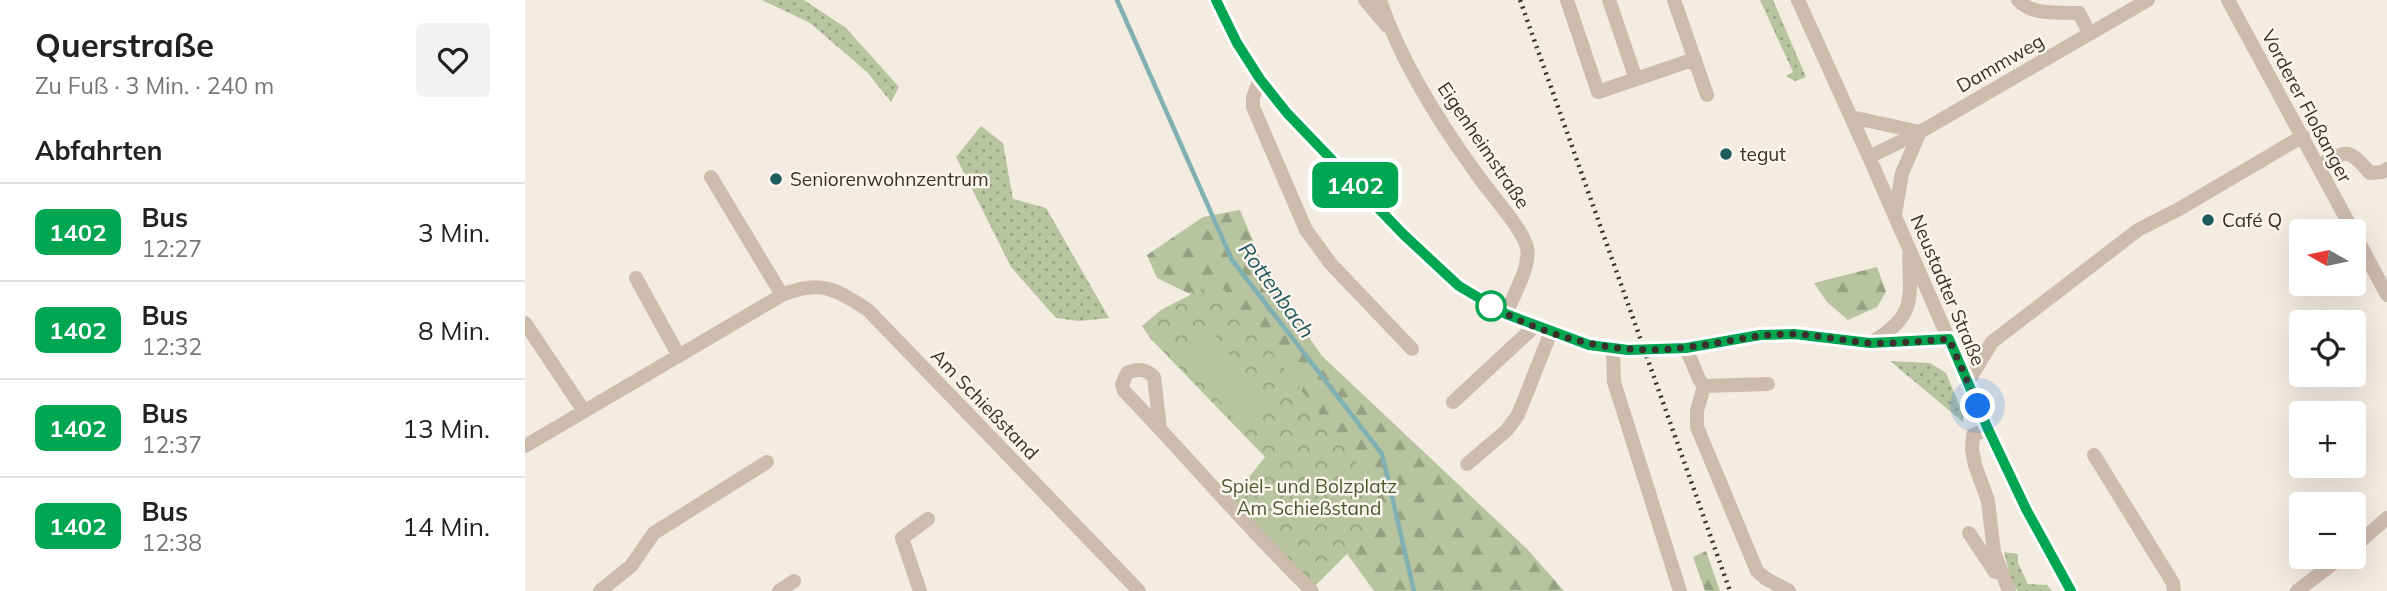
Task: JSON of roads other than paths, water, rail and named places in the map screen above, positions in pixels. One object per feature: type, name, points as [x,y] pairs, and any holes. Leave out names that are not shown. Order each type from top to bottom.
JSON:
[{"type":"street","points":[[1216,0],[1237,43],[1260,79],[1296,122],[1403,234],[1459,286],[1506,314],[1589,345],[1613,348],[1686,348],[1760,335],[1782,334],[1870,343],[1949,339]]},
{"type":"street","points":[[1365,0],[1390,30]]},
{"type":"street","name":"Eigenheimstraße","points":[[1380,0],[1390,30],[1436,111],[1475,172],[1521,235],[1527,248],[1525,269],[1506,314]]},
{"type":"street","points":[[1567,0],[1598,92],[1695,59]]},
{"type":"street","points":[[1609,0],[1636,79]]},
{"type":"street","points":[[1674,0],[1707,95]]},
{"type":"street","name":"Neustadter Straße","points":[[1798,0],[1988,429],[2037,531],[2071,591]]},
{"type":"street","points":[[2018,0],[2034,10],[2079,13],[2089,34]]},
{"type":"street","name":"Dammweg","points":[[1869,157],[1920,132],[2148,0]]},
{"type":"street","name":"Vorderer Floßanger","points":[[2228,0],[2346,219]]},
{"type":"street","points":[[1260,79],[1253,98],[1253,107],[1305,230],[1331,264],[1412,349]]},
{"type":"street","points":[[1851,117],[1920,132],[1902,173],[1895,216]]},
{"type":"street","points":[[1968,383],[1992,342],[2138,230],[2303,136]]},
{"type":"street","points":[[2318,166],[2343,153],[2353,154],[2370,173],[2382,173],[2387,169]]},
{"type":"street","points":[[712,177],[782,295]]},
{"type":"street","points":[[1870,343],[1903,318],[1908,309],[1909,248]]},
{"type":"street","name":"Vorderer Floßanger","points":[[2366,256],[2387,295]]},
{"type":"street","points":[[636,278],[679,356]]},
{"type":"street","name":"Am Schießstand","points":[[525,446],[782,295],[796,289],[823,287],[841,292],[868,310],[1139,591]]},
{"type":"street","points":[[525,323],[530,342],[584,411]]},
{"type":"street","points":[[1453,402],[1535,326]]},
{"type":"street","points":[[1467,464],[1506,431],[1518,415],[1551,332]]},
{"type":"street","points":[[1613,348],[1613,382],[1680,591]]},
{"type":"street","points":[[1686,348],[1704,386]]},
{"type":"street","points":[[1704,386],[1768,384]]},
{"type":"street","points":[[1704,386],[1697,411],[1697,427],[1757,571],[1789,591]]},
{"type":"street","points":[[1160,428],[1253,532],[1312,591]]},
{"type":"street","points":[[1988,429],[1973,435],[1972,449],[1988,500],[1994,552],[2008,591]]},
{"type":"street","points":[[2094,455],[2153,549],[2173,583],[2174,591]]},
{"type":"street","points":[[600,591],[631,566],[654,533],[767,462]]},
{"type":"street","points":[[2366,536],[2387,518]]},
{"type":"street","points":[[921,591],[902,538],[928,519]]},
{"type":"street","points":[[1969,533],[2008,591]]},
{"type":"street","points":[[2297,591],[2326,569]]},
{"type":"street","points":[[779,591],[794,581]]},
{"type":"waterway","name":"Rottenbach","points":[[1117,0],[1232,260],[1382,454],[1414,591]]},
{"type":"railway","points":[[1520,0],[1730,591]]},
{"type":"place","name":"tegut","points":[[1726,154]]},
{"type":"place","name":"Seniorenwohnzentrum","points":[[776,179]]},
{"type":"place","name":"Café Q","points":[[2208,220]]},
{"type":"park label","name":"Spiel- und Bolzplatz Am Schießstand","points":[[1309,497]]}]
